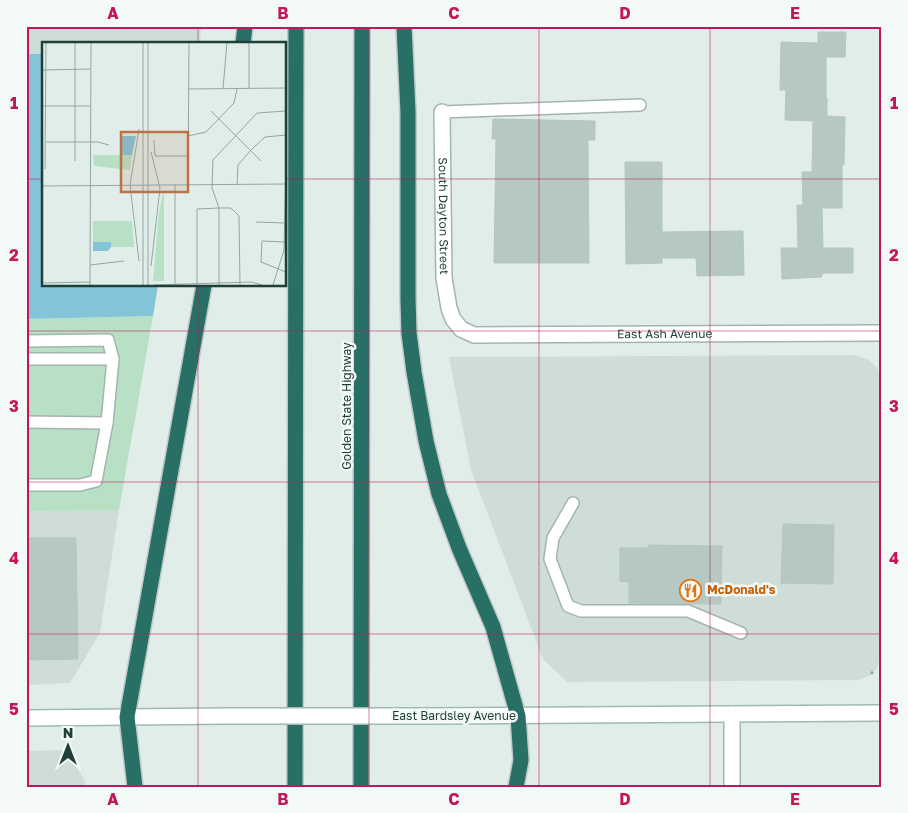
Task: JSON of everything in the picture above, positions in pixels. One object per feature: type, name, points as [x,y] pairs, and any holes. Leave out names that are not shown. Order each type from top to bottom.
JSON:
[{"type":"highway","points":[[243,42],[245,26]]},
{"type":"highway","points":[[295,787],[296,26]]},
{"type":"highway","name":"Golden State Highway","points":[[361,787],[362,26]]},
{"type":"highway","points":[[404,26],[408,112],[408,299],[410,333],[420,406],[426,441],[439,494],[459,548],[493,627],[518,716],[521,760],[516,787]]},
{"type":"highway","points":[[135,787],[127,717],[204,286]]},
{"type":"main road","name":"South Dayton Street","points":[[442,112],[444,278],[449,308],[453,319]]},
{"type":"main road","name":"East Ash Avenue","points":[[453,319],[461,329],[474,334],[882,333]]},
{"type":"main road","name":"East Bardsley Avenue","points":[[26,718],[882,713]]},
{"type":"main road","points":[[732,714],[732,787]]},
{"type":"lane","points":[[442,112],[640,105]]},
{"type":"lane","points":[[26,340],[108,340],[113,358],[107,423],[96,481],[80,485],[26,485]]},
{"type":"lane","points":[[26,358],[113,358]]},
{"type":"lane","points":[[26,422],[107,423]]},
{"type":"lane","points":[[573,503],[553,538],[550,558],[568,606],[581,611],[688,611],[741,633]]},
{"type":"shaded area","points":[[26,26],[201,26],[200,42],[42,42],[42,54],[26,54]]},
{"type":"shaded area","points":[[855,355],[869,360],[877,368],[881,378],[880,658],[877,668],[871,675],[859,680],[567,682],[543,659],[471,470],[449,357]]},
{"type":"shaded area","points":[[119,510],[100,633],[70,683],[26,685],[26,511]]},
{"type":"shaded area","points":[[65,750],[87,787],[26,787],[26,751]]},
{"type":"green space","points":[[153,316],[119,510],[26,511],[26,319]]},
{"type":"water","points":[[26,54],[42,54],[42,286],[158,286],[153,316],[26,319]]},
{"type":"building","points":[[818,32],[846,32],[845,57],[826,57],[827,116],[845,117],[842,208],[822,208],[823,248],[853,248],[853,273],[823,273],[821,277],[782,279],[781,248],[798,248],[797,205],[803,205],[802,172],[812,172],[813,121],[785,120],[786,90],[780,90],[781,42],[818,43]]},
{"type":"building","points":[[493,119],[595,121],[595,140],[588,140],[589,263],[494,263],[496,139],[492,139]]},
{"type":"building","points":[[625,162],[662,162],[662,232],[743,231],[744,275],[697,276],[696,258],[662,258],[662,263],[626,264]]},
{"type":"building","points":[[783,524],[834,525],[833,584],[781,583]]},
{"type":"building","points":[[26,538],[76,538],[78,659],[26,660]]},
{"type":"building","points":[[648,545],[722,546],[721,604],[629,603],[629,582],[620,581],[620,548],[648,548]]},
{"type":"place","name":"McDonald's","points":[[691,590]]}]
